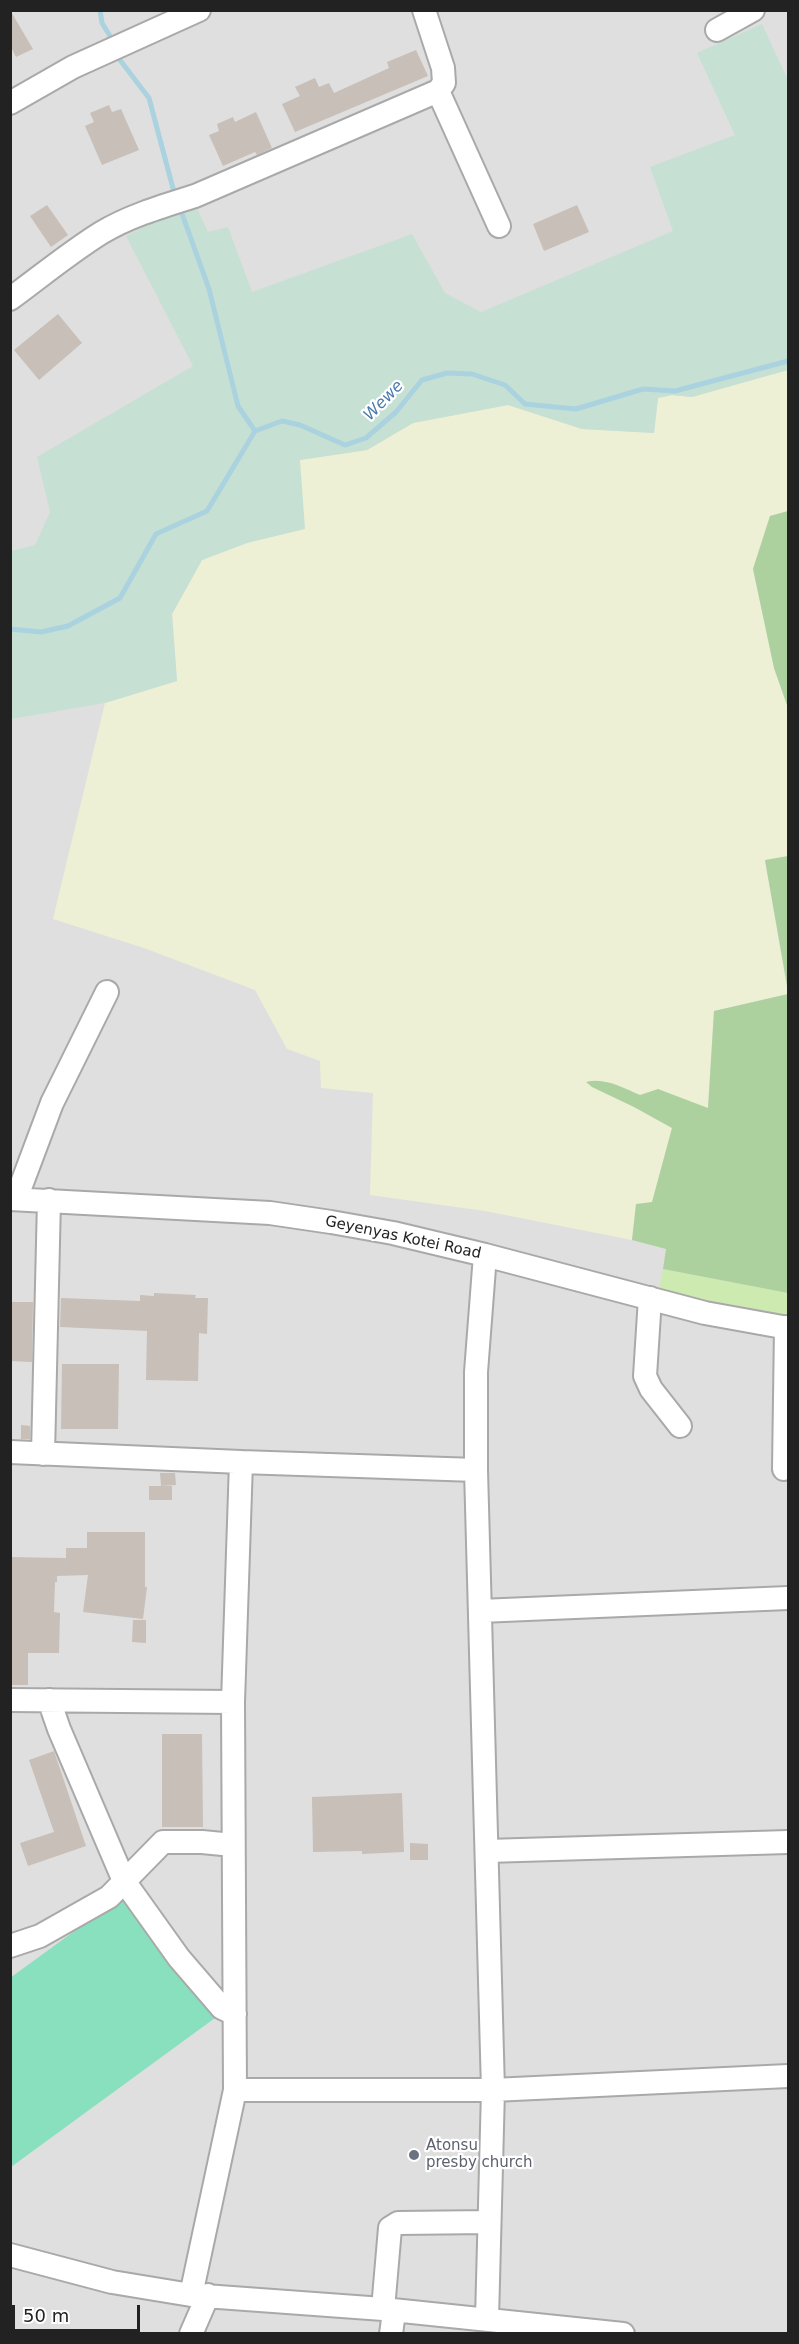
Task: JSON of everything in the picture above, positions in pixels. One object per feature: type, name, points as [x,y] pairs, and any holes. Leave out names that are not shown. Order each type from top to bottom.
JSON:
[{"type":"street","points":[[10,103],[73,67],[199,10]]},
{"type":"street","points":[[10,299],[100,234],[123,222],[195,196],[438,92],[444,83],[443,68],[424,10]]},
{"type":"street","points":[[717,30],[753,10]]},
{"type":"street","points":[[438,92],[500,226]]},
{"type":"street","points":[[13,1199],[52,1103],[107,992]]},
{"type":"street","name":"Geyenyas Kotei Road","points":[[13,1199],[270,1212],[393,1233],[705,1313],[787,1328]]},
{"type":"street","points":[[43,1454],[49,1200]]},
{"type":"street","points":[[485,1255],[477,1372],[476,1470],[493,2090],[487,2319]]},
{"type":"street","points":[[650,1298],[645,1376],[651,1389],[680,1426]]},
{"type":"street","points":[[784,1469],[787,1328]]},
{"type":"street","points":[[10,1452],[476,1470]]},
{"type":"street","points":[[191,2334],[235,2090],[233,1702],[241,1462]]},
{"type":"street","points":[[480,1611],[789,1598]]},
{"type":"street","points":[[10,1700],[233,1702]]},
{"type":"street","points":[[49,1700],[59,1729],[124,1881],[179,1958],[222,2007],[235,2014]]},
{"type":"street","points":[[10,1946],[40,1936],[109,1898],[163,1842],[233,1845]]},
{"type":"street","points":[[487,1851],[789,1842]]},
{"type":"street","points":[[235,2090],[493,2090],[789,2076]]},
{"type":"street","points":[[389,2318],[390,2228],[398,2223],[489,2222]]},
{"type":"street","points":[[10,2255],[112,2282],[199,2295],[389,2318],[487,2319],[623,2334]]},
{"type":"shaded area","points":[[11,11],[788,11],[788,2333],[11,2333]]},
{"type":"green space","points":[[762,24],[788,80],[788,370],[692,397],[672,395],[658,398],[654,433],[582,429],[508,405],[413,423],[367,450],[300,460],[305,529],[247,543],[202,560],[172,614],[177,681],[105,703],[11,719],[11,551],[35,545],[50,512],[37,457],[193,366],[126,236],[159,219],[197,208],[208,232],[228,227],[252,292],[412,234],[445,293],[481,312],[673,231],[650,167],[735,135],[697,53]]},
{"type":"green space","points":[[788,370],[788,511],[770,516],[753,569],[774,668],[788,708],[788,856],[765,861],[788,994],[714,1011],[708,1108],[640,1095],[612,1083],[587,1082],[592,1087],[672,1128],[652,1203],[636,1205],[632,1240],[485,1211],[370,1195],[373,1093],[321,1088],[320,1061],[287,1049],[255,990],[144,948],[53,919],[105,703],[177,681],[172,614],[202,560],[247,543],[300,460],[367,450],[413,423],[508,405],[582,429],[654,433],[658,398],[672,395],[692,397]]},
{"type":"green space","points":[[788,511],[788,708],[774,668],[753,569],[770,516]]},
{"type":"green space","points":[[788,856],[788,991],[765,860]]},
{"type":"green space","points":[[788,994],[788,1293],[663,1269],[666,1249],[632,1240],[636,1204],[652,1202],[672,1128],[586,1082],[607,1082],[640,1095],[658,1089],[708,1108],[714,1011]]},
{"type":"green space","points":[[663,1269],[788,1293],[788,1321],[658,1294]]},
{"type":"green space","points":[[124,1895],[215,2018],[11,2167],[10,1978]]},
{"type":"building","points":[[10,10],[33,49],[16,57],[10,45]]},
{"type":"building","points":[[416,50],[428,76],[295,132],[282,104],[300,96],[295,87],[315,78],[319,87],[329,83],[334,93],[389,68],[387,62]]},
{"type":"building","points":[[109,105],[112,112],[121,109],[139,150],[102,165],[85,126],[94,122],[90,113]]},
{"type":"building","points":[[256,112],[272,148],[257,155],[255,152],[223,166],[209,135],[219,131],[217,124],[233,117],[235,122]]},
{"type":"building","points":[[47,205],[68,235],[51,247],[30,216]]},
{"type":"building","points":[[577,205],[589,232],[544,251],[533,224]]},
{"type":"building","points":[[58,314],[82,343],[39,380],[14,350]]},
{"type":"building","points":[[154,1293],[196,1295],[195,1298],[208,1298],[207,1334],[199,1333],[198,1381],[146,1380],[147,1331],[60,1327],[61,1298],[140,1301],[140,1295],[154,1296]]},
{"type":"building","points":[[10,1302],[33,1302],[32,1362],[10,1361]]},
{"type":"building","points":[[62,1364],[119,1364],[118,1429],[61,1429]]},
{"type":"building","points":[[21,1425],[30,1426],[30,1439],[21,1439]]},
{"type":"building","points":[[160,1473],[175,1473],[176,1485],[161,1486]]},
{"type":"building","points":[[149,1486],[172,1486],[172,1500],[149,1500]]},
{"type":"building","points":[[87,1532],[145,1532],[145,1587],[147,1587],[143,1619],[83,1612],[88,1575],[57,1576],[54,1612],[60,1613],[59,1653],[28,1653],[28,1685],[10,1685],[10,1557],[66,1558],[66,1548],[87,1548]]},
{"type":"building","points":[[133,1620],[146,1620],[146,1643],[132,1642]]},
{"type":"building","points":[[162,1734],[202,1734],[203,1827],[162,1827]]},
{"type":"building","points":[[54,1751],[86,1846],[28,1866],[20,1843],[54,1832],[29,1760]]},
{"type":"building","points":[[402,1793],[404,1852],[362,1854],[362,1851],[313,1852],[312,1797]]},
{"type":"building","points":[[410,1843],[428,1844],[428,1860],[410,1860]]},
{"type":"waterway","points":[[100,10],[102,23],[110,36]]},
{"type":"waterway","points":[[120,60],[149,98],[175,196]]},
{"type":"waterway","points":[[181,211],[209,289],[238,406],[255,431]]},
{"type":"waterway","name":"Wewe","points":[[10,629],[41,632],[68,626],[120,598],[156,534],[207,511],[255,431],[282,421],[300,425],[345,445],[366,438],[396,412],[422,380],[447,373],[472,374],[505,385],[525,404],[576,409],[643,389],[675,391],[788,361]]},
{"type":"place","name":"Atonsu presby church","points":[[414,2155]]}]
